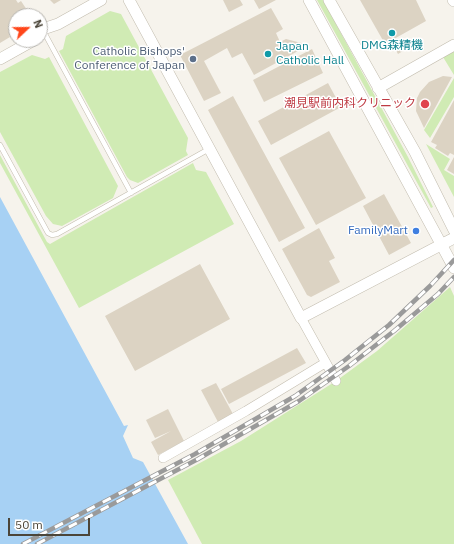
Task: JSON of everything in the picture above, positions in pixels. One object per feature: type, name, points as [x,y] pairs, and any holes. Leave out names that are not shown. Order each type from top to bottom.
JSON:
[{"type":"street","points":[[48,30],[101,0]]},
{"type":"street","points":[[129,0],[209,150],[336,381]]},
{"type":"street","points":[[309,0],[454,268]]},
{"type":"street","points":[[329,0],[415,152],[454,230]]},
{"type":"street","points":[[378,88],[454,46]]},
{"type":"street","points":[[0,59],[20,48]]},
{"type":"street","points":[[302,318],[454,238]]},
{"type":"street","points":[[163,458],[246,411],[325,362]]},
{"type":"lane","points":[[48,45],[131,193]]},
{"type":"lane","points":[[0,145],[48,233],[52,235],[57,234],[209,150]]},
{"type":"green space","points":[[317,0],[323,0],[408,157],[433,207],[431,208]]},
{"type":"green space","points":[[110,11],[121,14],[188,138],[186,151],[188,155],[138,183],[127,177],[59,51],[63,49],[66,36]]},
{"type":"green space","points":[[454,50],[454,75],[443,57]]},
{"type":"green space","points":[[32,55],[45,59],[49,57],[118,186],[113,198],[62,226],[53,224],[46,216],[0,132],[0,72]]},
{"type":"green space","points":[[454,78],[454,97],[430,138],[424,130]]},
{"type":"green space","points":[[426,144],[450,159],[444,170],[454,176],[454,197]]},
{"type":"green space","points":[[0,155],[47,242],[50,244],[193,163],[196,170],[206,172],[234,224],[79,308],[0,163]]},
{"type":"green space","points":[[450,287],[454,296],[454,544],[202,544],[168,480],[241,441],[336,381],[377,351]]},
{"type":"water","points":[[0,197],[124,426],[128,425],[123,436],[133,458],[143,462],[188,544],[0,544]]},
{"type":"building","points":[[0,0],[16,0],[18,3],[21,1],[26,8],[8,8],[8,38],[0,43]]},
{"type":"building","points":[[50,0],[61,0],[54,4]]},
{"type":"building","points":[[223,0],[240,0],[243,5],[229,12]]},
{"type":"building","points":[[254,0],[276,0],[259,9]]},
{"type":"building","name":"DMG森精機","points":[[360,0],[416,0],[426,21],[385,44]]},
{"type":"building","name":"Japan Catholic Hall","points":[[271,8],[283,29],[276,33],[280,42],[286,39],[309,45],[254,75],[242,53],[232,58],[227,48],[204,61],[221,93],[204,101],[180,55]]},
{"type":"building","points":[[403,39],[408,48],[398,54],[393,45]]},
{"type":"building","points":[[312,49],[323,73],[264,102],[253,80]]},
{"type":"building","points":[[443,76],[452,77],[424,128],[416,111],[417,98],[429,82]]},
{"type":"building","points":[[328,83],[341,107],[271,145],[258,121]]},
{"type":"building","points":[[233,96],[305,228],[279,242],[208,110]]},
{"type":"building","points":[[454,100],[454,155],[450,153],[448,156],[435,148],[437,145],[431,142]]},
{"type":"building","points":[[329,131],[366,198],[316,225],[279,158]]},
{"type":"building","points":[[454,157],[454,174],[447,170]]},
{"type":"building","points":[[384,194],[411,243],[389,255],[363,206]]},
{"type":"building","points":[[319,228],[335,258],[329,261],[340,282],[311,297],[307,295],[282,249]]},
{"type":"building","points":[[200,264],[230,319],[135,371],[105,316]]},
{"type":"building","points":[[297,348],[306,363],[229,404],[221,389]]},
{"type":"building","points":[[216,383],[233,414],[218,422],[201,390]]},
{"type":"building","points":[[168,409],[184,441],[158,455],[151,442],[171,431],[155,438],[146,420]]},
{"type":"railway","points":[[23,544],[195,454],[295,396],[345,360],[389,325],[430,286],[454,260]]},
{"type":"railway","points":[[37,544],[198,459],[299,401],[349,366],[394,331],[438,294],[454,277]]},
{"type":"place","name":"DMG森精機","points":[[392,33]]},
{"type":"place","name":"Japan Catholic Hall","points":[[268,54]]},
{"type":"place","name":"Catholic Bishops' Conference of Japan","points":[[193,59]]},
{"type":"place","name":"潮見駅前内科クリニック","points":[[425,104]]},
{"type":"place","name":"FamilyMart","points":[[416,231]]}]
